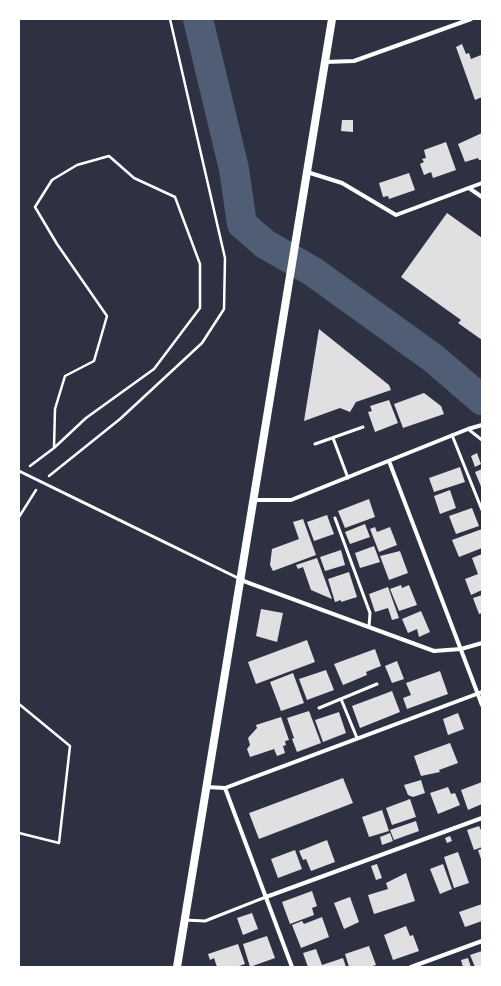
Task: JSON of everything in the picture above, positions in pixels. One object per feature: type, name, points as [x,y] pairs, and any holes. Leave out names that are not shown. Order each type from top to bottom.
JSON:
[{"type":"main road","points":[[177,967],[254,500],[296,230],[332,19]]},
{"type":"street","points":[[325,62],[354,60],[471,19]]},
{"type":"street","points":[[306,172],[342,183],[396,215],[482,183]]},
{"type":"street","points":[[469,188],[482,197]]},
{"type":"street","points":[[254,500],[291,500],[468,429],[482,425]]},
{"type":"street","points":[[389,461],[461,649],[480,692],[482,705]]},
{"type":"street","points":[[241,580],[434,651],[461,649],[482,643]]},
{"type":"street","points":[[206,787],[225,788],[480,692]]},
{"type":"street","points":[[225,788],[292,967]]},
{"type":"street","points":[[266,897],[482,818]]},
{"type":"street","points":[[411,967],[482,941]]},
{"type":"lane","points":[[315,444],[363,427]]},
{"type":"lane","points":[[468,429],[482,440]]},
{"type":"lane","points":[[452,436],[482,510]]},
{"type":"lane","points":[[333,438],[348,478]]},
{"type":"lane","points":[[20,471],[43,481],[241,580]]},
{"type":"lane","points":[[335,518],[370,613],[369,627]]},
{"type":"lane","points":[[319,708],[377,684]]},
{"type":"lane","points":[[341,699],[357,738]]},
{"type":"lane","points":[[185,920],[205,921],[266,897]]},
{"type":"path","points":[[19,517],[43,481],[120,419],[202,343],[224,309],[225,258],[170,19]]},
{"type":"path","points":[[20,471],[54,448],[86,418],[154,369],[200,308],[200,264],[175,197],[134,178],[108,156],[77,165],[52,180],[35,207],[57,244],[106,316],[94,361],[65,376],[55,409],[54,448]]},
{"type":"path","points":[[19,704],[70,746],[59,843],[19,833]]},
{"type":"building","points":[[462,44],[466,54],[469,53],[471,59],[481,55],[482,57],[482,97],[475,100],[456,47]]},
{"type":"building","points":[[342,120],[353,120],[353,132],[341,131]]},
{"type":"building","points":[[482,133],[482,160],[479,160],[478,158],[465,162],[458,144]]},
{"type":"building","points":[[446,142],[456,170],[433,178],[431,172],[424,175],[420,164],[424,162],[422,159],[426,158],[424,150]]},
{"type":"building","points":[[409,173],[415,190],[389,199],[388,196],[383,197],[379,183]]},
{"type":"building","points":[[447,213],[482,238],[482,340],[458,323],[461,320],[401,277]]},
{"type":"building","points":[[319,329],[389,385],[391,390],[356,402],[350,412],[340,408],[304,421]]},
{"type":"building","points":[[424,393],[441,406],[444,414],[403,428],[394,404]]},
{"type":"building","points":[[389,400],[398,423],[375,432],[368,412],[372,411],[370,406]]},
{"type":"building","points":[[477,453],[481,464],[475,467],[471,456]]},
{"type":"building","points":[[460,467],[465,482],[434,492],[429,478]]},
{"type":"building","points":[[482,469],[482,489],[475,472]]},
{"type":"building","points":[[450,490],[456,508],[440,514],[434,496]]},
{"type":"building","points":[[369,499],[375,517],[345,528],[338,511]]},
{"type":"building","points":[[472,508],[479,526],[456,534],[449,516]]},
{"type":"building","points":[[327,515],[334,534],[314,541],[307,522]]},
{"type":"building","points":[[303,519],[316,555],[273,571],[270,565],[272,549],[299,539],[293,522]]},
{"type":"building","points":[[365,524],[370,537],[350,544],[345,532]]},
{"type":"building","points":[[375,527],[377,532],[390,527],[397,545],[379,552],[370,529]]},
{"type":"building","points":[[482,529],[482,548],[459,557],[452,540]]},
{"type":"building","points":[[374,546],[380,562],[360,568],[355,553]]},
{"type":"building","points":[[341,550],[345,565],[325,571],[320,557]]},
{"type":"building","points":[[400,551],[408,573],[389,580],[380,556]]},
{"type":"building","points":[[482,554],[482,590],[471,595],[465,579],[478,574],[472,558]]},
{"type":"building","points":[[317,558],[332,599],[311,590],[303,567],[298,569],[296,565]]},
{"type":"building","points":[[349,572],[357,597],[341,602],[341,600],[335,602],[328,579]]},
{"type":"building","points":[[401,585],[402,588],[409,585],[417,605],[399,611],[390,589]]},
{"type":"building","points":[[388,587],[399,618],[392,620],[388,608],[375,612],[369,594]]},
{"type":"building","points":[[482,595],[482,613],[479,614],[473,598]]},
{"type":"building","points":[[261,609],[283,613],[277,642],[256,636]]},
{"type":"building","points":[[421,611],[430,632],[419,637],[417,629],[408,633],[402,619]]},
{"type":"building","points":[[307,640],[315,662],[256,684],[248,662]]},
{"type":"building","points":[[375,649],[381,666],[366,672],[367,675],[343,685],[334,664]]},
{"type":"building","points":[[397,661],[404,679],[392,683],[385,666]]},
{"type":"building","points":[[326,670],[334,690],[307,700],[299,679]]},
{"type":"building","points":[[440,671],[448,694],[407,709],[403,698],[411,695],[406,683]]},
{"type":"building","points":[[293,673],[304,703],[281,711],[270,682]]},
{"type":"building","points":[[392,691],[400,712],[360,728],[352,706]]},
{"type":"building","points":[[309,711],[321,743],[297,752],[287,718]]},
{"type":"building","points":[[339,712],[346,733],[323,742],[315,720]]},
{"type":"building","points":[[458,713],[464,729],[448,735],[443,719]]},
{"type":"building","points":[[281,717],[289,740],[285,741],[286,745],[283,746],[285,753],[277,756],[274,749],[250,757],[247,749],[250,745],[248,738],[257,728],[256,725]]},
{"type":"building","points":[[450,743],[458,763],[439,770],[440,772],[421,776],[414,756]]},
{"type":"building","points":[[343,778],[353,803],[259,839],[249,813]]},
{"type":"building","points":[[421,780],[425,793],[413,797],[408,795],[404,785]]},
{"type":"building","points":[[482,782],[482,804],[468,810],[461,790]]},
{"type":"building","points":[[448,787],[451,794],[455,793],[460,805],[438,814],[430,793]]},
{"type":"building","points":[[410,799],[416,817],[392,825],[386,808]]},
{"type":"building","points":[[382,810],[389,831],[369,837],[362,817]]},
{"type":"building","points":[[416,821],[419,831],[394,840],[390,830]]},
{"type":"building","points":[[479,826],[481,830],[482,829],[482,847],[474,850],[467,830]]},
{"type":"building","points":[[390,833],[393,841],[382,845],[380,837]]},
{"type":"building","points":[[450,836],[452,841],[447,843],[445,838]]},
{"type":"building","points":[[327,840],[335,862],[311,871],[306,859],[303,860],[299,851]]},
{"type":"building","points":[[482,849],[482,862],[478,850]]},
{"type":"building","points":[[295,850],[302,869],[278,878],[271,859]]},
{"type":"building","points":[[458,852],[469,883],[454,888],[444,857]]},
{"type":"building","points":[[377,864],[382,878],[376,880],[371,866]]},
{"type":"building","points":[[443,864],[452,889],[440,894],[430,869]]},
{"type":"building","points":[[406,873],[415,901],[374,914],[368,895],[388,889],[386,883]]},
{"type":"building","points":[[312,891],[317,906],[312,908],[314,915],[290,924],[282,902]]},
{"type":"building","points":[[350,897],[359,922],[344,929],[334,903]]},
{"type":"building","points":[[482,904],[482,921],[465,927],[459,912]]},
{"type":"building","points":[[252,913],[258,929],[243,935],[237,918]]},
{"type":"building","points":[[322,917],[329,937],[301,948],[292,925],[302,921],[304,924]]},
{"type":"building","points":[[406,926],[410,936],[413,935],[419,951],[393,960],[384,935]]},
{"type":"building","points":[[267,936],[275,958],[250,967],[243,944]]},
{"type":"building","points":[[238,944],[245,964],[236,967],[217,967],[214,958],[210,960],[208,954]]},
{"type":"building","points":[[369,946],[376,965],[369,967],[349,967],[345,954]]},
{"type":"building","points":[[316,949],[322,965],[343,958],[346,967],[308,967],[303,953]]},
{"type":"building","points":[[482,951],[482,967],[475,967],[470,955]]},
{"type":"building","points":[[468,958],[471,967],[463,967],[461,960]]},
{"type":"waterway","points":[[198,19],[234,169],[242,224],[265,244],[312,271],[433,358],[482,400]]}]
